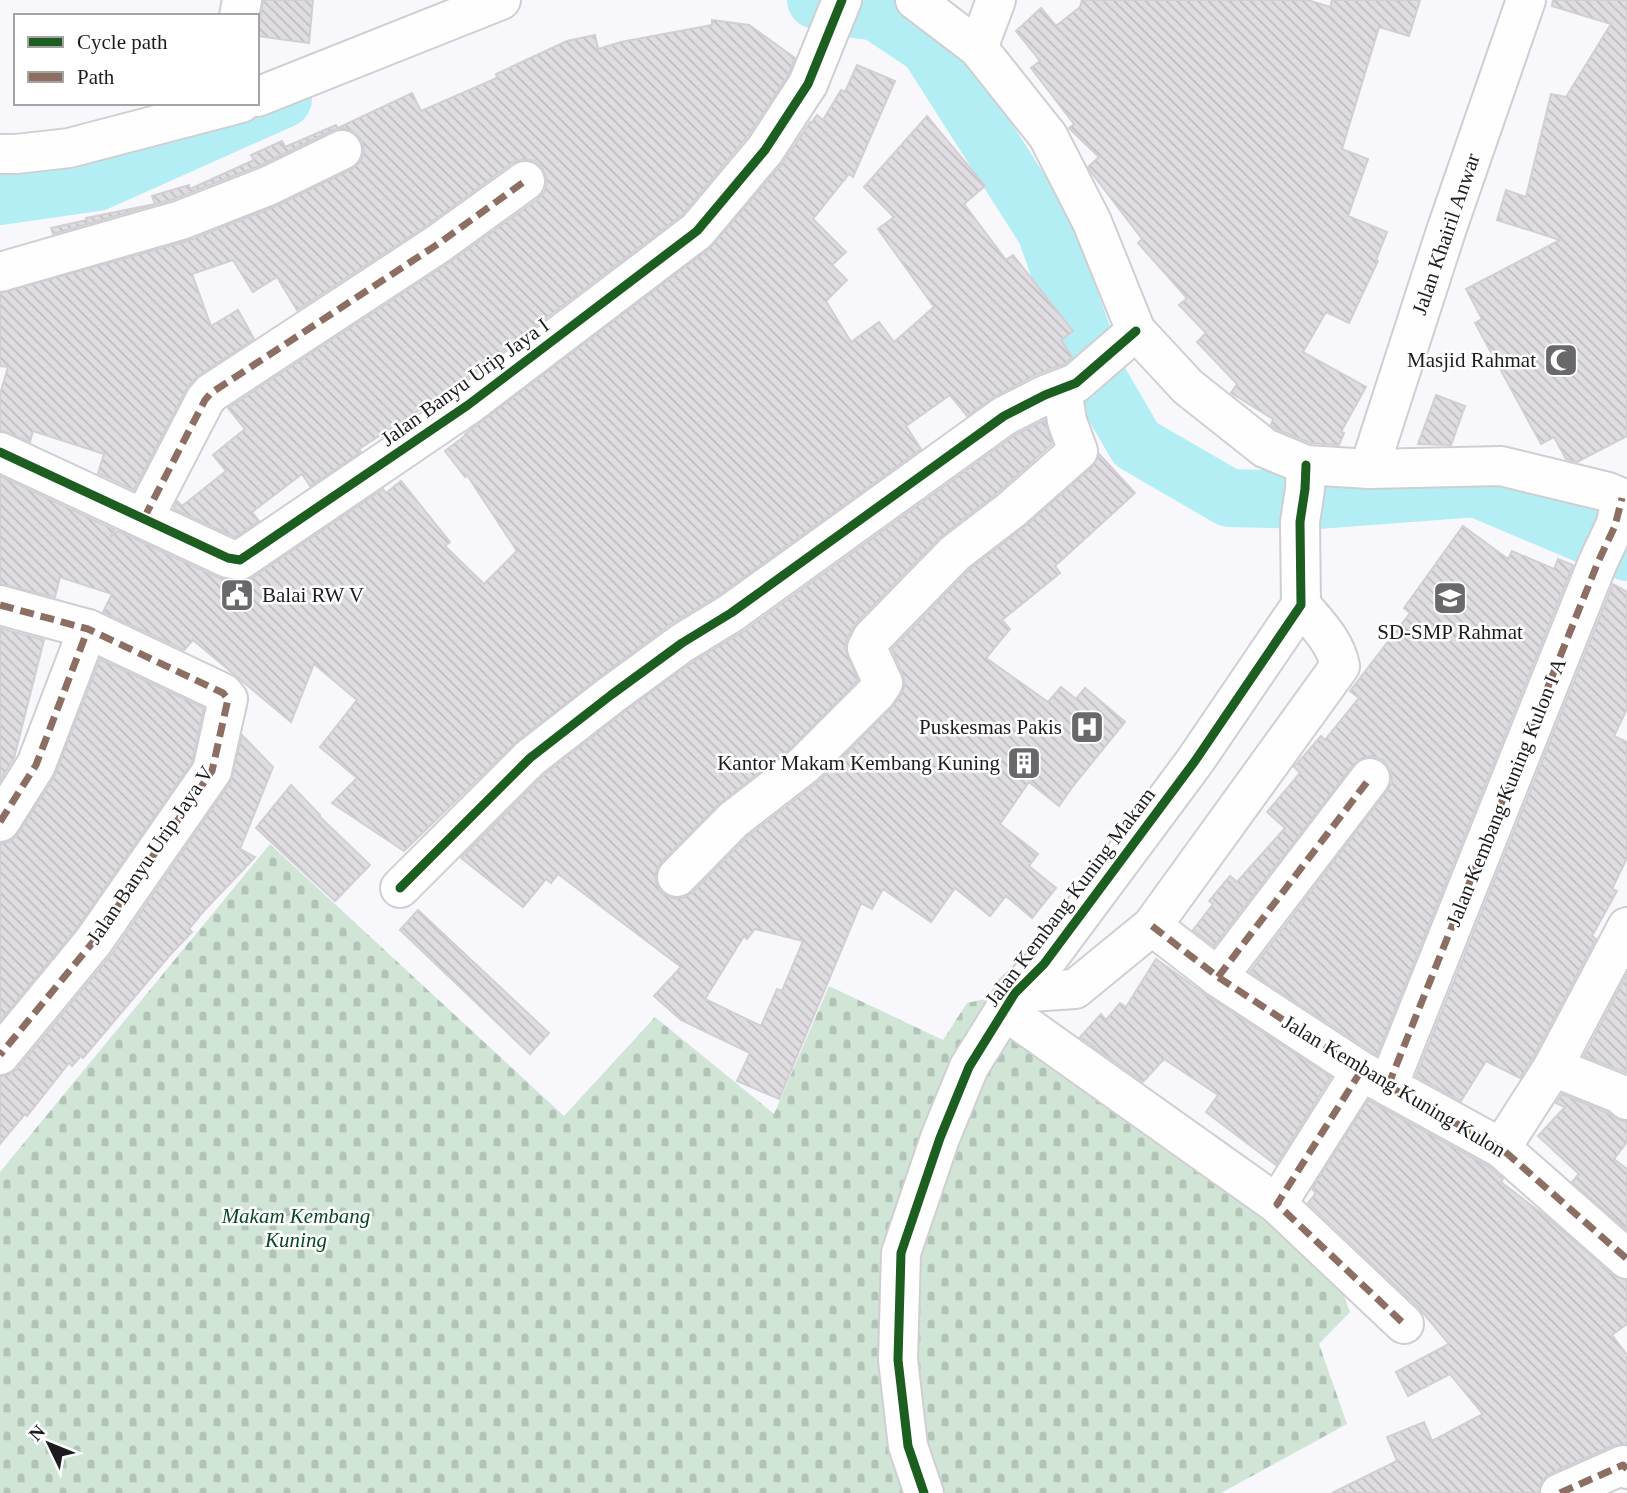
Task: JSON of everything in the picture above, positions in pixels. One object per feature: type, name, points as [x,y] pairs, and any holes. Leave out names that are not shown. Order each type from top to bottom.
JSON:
[{"type":"street","points":[[915,0],[978,48],[1048,136],[1092,222],[1136,331],[1188,387],[1265,448],[1304,492],[1301,605]]},
{"type":"street","points":[[978,48],[996,0]]},
{"type":"street","name":"Jalan Khairil Anwar","points":[[1369,469],[1446,231],[1526,0]]},
{"type":"street","points":[[259,96],[495,1]]},
{"type":"street","name":"Jalan Banyu Urip Jaya I","points":[[0,452],[228,558],[240,560],[468,405],[697,231],[765,150],[808,85],[837,15]]},
{"type":"street","points":[[0,154],[69,148],[233,105]]},
{"type":"street","points":[[0,272],[181,220],[268,186],[342,150]]},
{"type":"street","points":[[144,518],[211,393],[438,244],[525,181]]},
{"type":"street","points":[[400,888],[530,758],[611,695],[682,643],[731,613],[1004,416],[1069,386],[1136,331]]},
{"type":"street","points":[[677,877],[733,820],[804,765],[877,692],[883,683],[867,648],[872,638],[956,553],[1011,510],[1077,451],[1067,421],[1069,386]]},
{"type":"street","points":[[1304,492],[1369,469],[1501,466],[1608,492],[1621,508]]},
{"type":"street","name":"Jalan Kembang Kuning Kulon I A","points":[[1277,1204],[1375,1078],[1621,508]]},
{"type":"street","points":[[0,605],[88,629],[36,765],[0,822]]},
{"type":"street","name":"Jalan Kembang Kuning Makam","points":[[924,1493],[908,1446],[898,1360],[901,1253],[940,1138],[969,1067],[1009,1001],[1044,964],[1195,761],[1301,605],[1328,637],[1340,666],[1152,926],[1075,989],[1009,1001]]},
{"type":"street","name":"Jalan Banyu Urip Jaya V","points":[[0,1055],[93,942],[212,771],[228,699],[222,693],[88,629]]},
{"type":"street","points":[[1195,761],[1245,794]]},
{"type":"street","points":[[1217,977],[1370,778]]},
{"type":"street","name":"Jalan Kembang Kuning Kulon","points":[[1152,926],[1217,977],[1375,1078],[1501,1148],[1627,1259]]},
{"type":"street","points":[[1501,1148],[1553,1067],[1625,940]]},
{"type":"street","points":[[1009,1001],[1277,1204],[1404,1324]]},
{"type":"street","points":[[1553,1067],[1620,1094],[1627,1100]]},
{"type":"street","points":[[1560,1493],[1623,1465],[1627,1469]]},
{"type":"green space","name":"Makam Kembang Kuning","points":[[270,844],[564,1116],[655,1017],[774,1114],[829,986],[943,1040],[967,1003],[999,996],[1332,1263],[1350,1312],[1319,1344],[1347,1424],[1221,1493],[0,1493],[0,1172]]},
{"type":"building","points":[[263,0],[313,0],[309,43],[259,36]]},
{"type":"building","points":[[1082,0],[1308,0],[1330,7],[1332,0],[1420,0],[1409,36],[1379,27],[1342,149],[1368,159],[1348,216],[1387,232],[1376,260],[1378,261],[1349,323],[1326,312],[1303,352],[1366,387],[1341,432],[1344,433],[1339,445],[1311,443],[1276,429],[1271,425],[1273,419],[1231,393],[1237,384],[1197,342],[1206,333],[1179,305],[1187,298],[1138,243],[1142,239],[1088,167],[1099,157],[1069,128],[1074,124],[1031,68],[1040,61],[1016,31],[1041,8],[1056,26],[1080,7]]},
{"type":"building","points":[[1553,0],[1627,0],[1627,436],[1577,462],[1566,459],[1554,437],[1541,444],[1475,323],[1482,319],[1466,289],[1560,240],[1497,220],[1506,190],[1526,197],[1551,94],[1566,97],[1611,24],[1552,6]]},
{"type":"building","points":[[712,20],[749,25],[795,58],[789,74],[747,137],[682,215],[455,387],[359,449],[361,452],[310,486],[302,474],[252,512],[259,521],[235,537],[174,509],[177,501],[182,506],[226,471],[213,455],[245,429],[228,408],[450,262],[538,199],[545,191],[547,179],[535,161],[523,159],[512,163],[426,226],[297,310],[277,277],[253,292],[233,260],[192,274],[211,326],[238,310],[254,339],[199,375],[188,386],[134,490],[98,473],[104,454],[33,431],[30,442],[0,430],[0,394],[8,367],[0,366],[0,293],[187,241],[276,206],[352,169],[360,162],[364,152],[362,141],[354,132],[344,128],[333,130],[259,166],[174,199],[53,234],[51,228],[155,204],[152,196],[189,185],[190,189],[254,160],[251,155],[282,141],[285,147],[336,125],[338,128],[412,93],[421,111],[497,78],[496,74],[567,41],[595,35],[598,49],[621,42],[712,25]]},
{"type":"building","points":[[857,65],[895,81],[853,177],[849,174],[813,219],[846,252],[832,265],[847,280],[826,301],[851,342],[879,322],[894,342],[934,307],[878,229],[894,217],[864,187],[927,116],[985,186],[964,204],[1006,260],[1013,255],[1073,331],[1061,340],[1072,357],[1065,364],[1035,375],[994,397],[967,416],[950,395],[906,426],[921,449],[719,595],[669,625],[598,678],[515,743],[404,851],[332,803],[357,778],[320,747],[357,700],[314,664],[291,722],[193,640],[184,650],[103,612],[112,594],[60,577],[55,597],[0,584],[0,476],[115,530],[110,537],[118,531],[219,578],[236,582],[252,578],[383,489],[386,493],[401,481],[450,542],[445,546],[484,584],[517,551],[467,475],[465,477],[445,451],[710,248],[782,164],[810,122],[817,115],[823,120],[841,90],[845,92]]},
{"type":"building","points":[[1436,395],[1465,406],[1451,445],[1418,444]]},
{"type":"building","points":[[1045,420],[1052,444],[997,493],[939,538],[856,623],[847,638],[845,648],[858,680],[790,749],[718,805],[661,862],[656,872],[656,883],[662,893],[672,898],[683,898],[693,892],[748,836],[819,781],[901,695],[905,685],[892,649],[970,569],[1025,526],[1092,467],[1099,454],[1135,493],[1055,566],[1060,573],[1002,620],[1010,629],[986,658],[1048,702],[1061,687],[1076,699],[1085,688],[1125,722],[1059,806],[1029,782],[1000,824],[1038,854],[1029,866],[1056,888],[1032,918],[1006,896],[990,916],[955,888],[931,922],[883,889],[872,909],[861,903],[779,1099],[737,1081],[750,1053],[681,1020],[654,996],[681,967],[558,874],[551,883],[546,879],[523,907],[461,858],[545,774],[624,712],[694,661],[744,631],[1015,435]],"holes":[[[755,929],[803,941],[782,991],[777,989],[761,1026],[705,999],[744,936],[747,939]]]},
{"type":"building","points":[[1463,526],[1508,559],[1512,551],[1554,569],[1558,559],[1573,565],[1377,1055],[1250,972],[1387,791],[1392,781],[1390,770],[1383,760],[1372,756],[1362,758],[1353,765],[1214,946],[1193,930],[1213,904],[1209,901],[1230,876],[1237,882],[1285,828],[1267,812],[1300,773],[1294,767],[1321,736],[1325,740],[1359,698],[1350,691],[1410,613],[1404,608]]},
{"type":"building","points":[[1613,584],[1627,592],[1627,709],[1614,736],[1627,742],[1627,858],[1612,889],[1617,891],[1592,936],[1596,939],[1520,1078],[1486,1061],[1461,1101],[1416,1076]]},
{"type":"building","points":[[0,628],[44,640],[14,758],[0,781]]},
{"type":"building","points":[[100,659],[204,708],[192,762],[76,929],[0,1021],[0,844],[11,841],[18,834],[54,777]]},
{"type":"building","points":[[242,735],[273,767],[240,849],[255,857],[202,913],[189,929],[192,932],[83,1058],[81,1056],[72,1066],[69,1063],[27,1116],[25,1114],[0,1144],[0,1076],[8,1075],[17,1069],[111,955],[230,783]]},
{"type":"building","points":[[291,785],[370,865],[335,901],[256,828]]},
{"type":"building","points":[[418,910],[549,1033],[530,1054],[400,930]]},
{"type":"building","points":[[1156,959],[1331,1077],[1276,1165],[1206,1112],[1218,1095],[1164,1059],[1143,1082],[1080,1037],[1101,1014],[1106,1020],[1120,1003],[1126,1007]]},
{"type":"building","points":[[1627,974],[1627,1073],[1584,1056]]},
{"type":"building","points":[[1562,1094],[1627,1121],[1627,1142],[1614,1159],[1627,1169],[1627,1230],[1572,1182],[1579,1174],[1538,1136],[1565,1107],[1556,1103]]},
{"type":"building","points":[[1368,1100],[1488,1166],[1503,1179],[1501,1182],[1613,1275],[1627,1280],[1627,1324],[1612,1335],[1627,1355],[1627,1444],[1614,1445],[1551,1473],[1542,1481],[1539,1493],[1332,1493],[1397,1461],[1387,1437],[1424,1422],[1432,1441],[1483,1414],[1450,1374],[1408,1396],[1396,1372],[1449,1344],[1419,1308],[1308,1203],[1316,1193],[1312,1189]]},
{"type":"waterway","points":[[816,0],[834,6],[877,12],[928,46],[1046,231],[1097,377],[1136,444],[1229,498],[1317,500],[1476,488],[1627,552]]},
{"type":"waterway","points":[[0,196],[97,182],[283,99]]},
{"type":"marked path","points":[[144,518],[211,393],[438,244],[525,181]]},
{"type":"marked path","points":[[1388,1086],[1598,562],[1615,526],[1622,498]]},
{"type":"marked path","points":[[0,605],[88,629],[223,693],[228,699],[212,771],[93,942],[0,1055]]},
{"type":"marked path","points":[[0,822],[36,765],[88,629]]},
{"type":"marked path","points":[[1218,977],[1370,778]]},
{"type":"marked path","points":[[1152,926],[1218,977],[1361,1071],[1501,1148],[1627,1259]]},
{"type":"marked path","points":[[1361,1071],[1277,1204],[1404,1324]]},
{"type":"marked path","points":[[1560,1493],[1623,1465],[1627,1469]]},
{"type":"cycle path","points":[[0,452],[228,558],[240,560],[468,405],[697,231],[765,150],[808,84],[842,0]]},
{"type":"cycle path","points":[[400,888],[530,758],[611,695],[682,643],[731,613],[1004,416],[1076,383],[1136,331]]},
{"type":"cycle path","points":[[924,1493],[908,1446],[898,1360],[901,1253],[940,1138],[969,1067],[1015,993],[1044,964],[1195,761],[1301,605],[1300,522],[1306,465]]},
{"type":"place","name":"Masjid Rahmat","points":[[1561,360]]},
{"type":"place","name":"Balai RW V","points":[[237,595]]},
{"type":"place","name":"SD-SMP Rahmat","points":[[1450,598]]},
{"type":"place","name":"Puskesmas Pakis","points":[[1087,727]]},
{"type":"place","name":"Kantor Makam Kembang Kuning","points":[[1024,763]]}]
